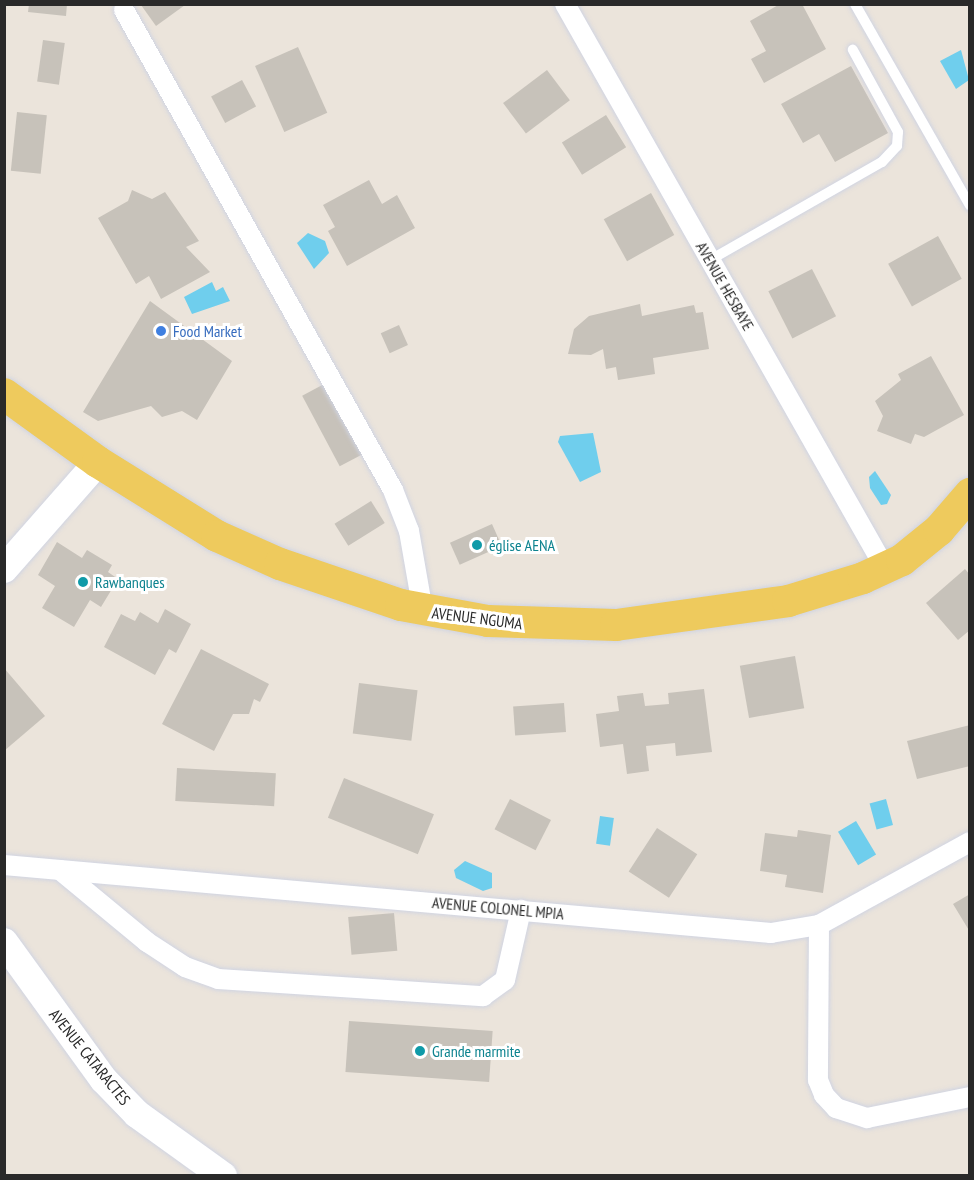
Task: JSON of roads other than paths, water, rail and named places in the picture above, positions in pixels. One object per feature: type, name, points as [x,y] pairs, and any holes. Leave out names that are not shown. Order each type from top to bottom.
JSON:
[{"type":"main road","name":"AVENUE NGUMA","points":[[4,394],[98,462],[248,550],[423,611],[564,627],[616,625],[788,601],[885,568],[918,548],[969,494]]},
{"type":"street","name":"AVENUE HESBAYE","points":[[565,4],[885,568]]},
{"type":"street","points":[[124,10],[393,490],[409,531],[423,611]]},
{"type":"street","points":[[4,568],[98,462]]},
{"type":"street","name":"AVENUE COLONEL MPIA","points":[[4,865],[771,933],[819,925],[969,842]]},
{"type":"street","points":[[60,870],[147,942],[185,967],[218,979],[483,996],[505,980],[521,910]]},
{"type":"street","points":[[819,925],[818,1080],[824,1095],[836,1108],[867,1118],[969,1097]]},
{"type":"street","name":"AVENUE CATARACTES","points":[[4,942],[104,1080],[137,1114],[223,1176]]},
{"type":"lane","points":[[855,4],[969,206]]},
{"type":"lane","points":[[710,260],[882,162],[897,146],[898,132],[853,50]]},
{"type":"water","points":[[961,50],[969,80],[956,89],[940,61]]},
{"type":"water","points":[[308,233],[325,241],[329,253],[314,269],[297,243]]},
{"type":"water","points":[[212,282],[216,291],[223,287],[230,301],[192,314],[184,297]]},
{"type":"water","points":[[593,433],[601,472],[580,482],[558,442],[560,436]]},
{"type":"water","points":[[875,471],[891,495],[887,504],[881,505],[870,488],[869,477]]},
{"type":"water","points":[[886,799],[893,825],[877,829],[870,803]]},
{"type":"water","points":[[600,816],[614,818],[610,846],[596,844]]},
{"type":"water","points":[[856,821],[876,854],[858,865],[838,832]]},
{"type":"water","points":[[465,861],[492,873],[492,888],[483,891],[456,878],[454,870]]},
{"type":"place","name":"Food Market","points":[[161,331]]},
{"type":"place","name":"église AENA","points":[[477,545]]},
{"type":"place","name":"Rawbanques","points":[[83,582]]},
{"type":"place","name":"Grande marmite","points":[[420,1051]]}]
